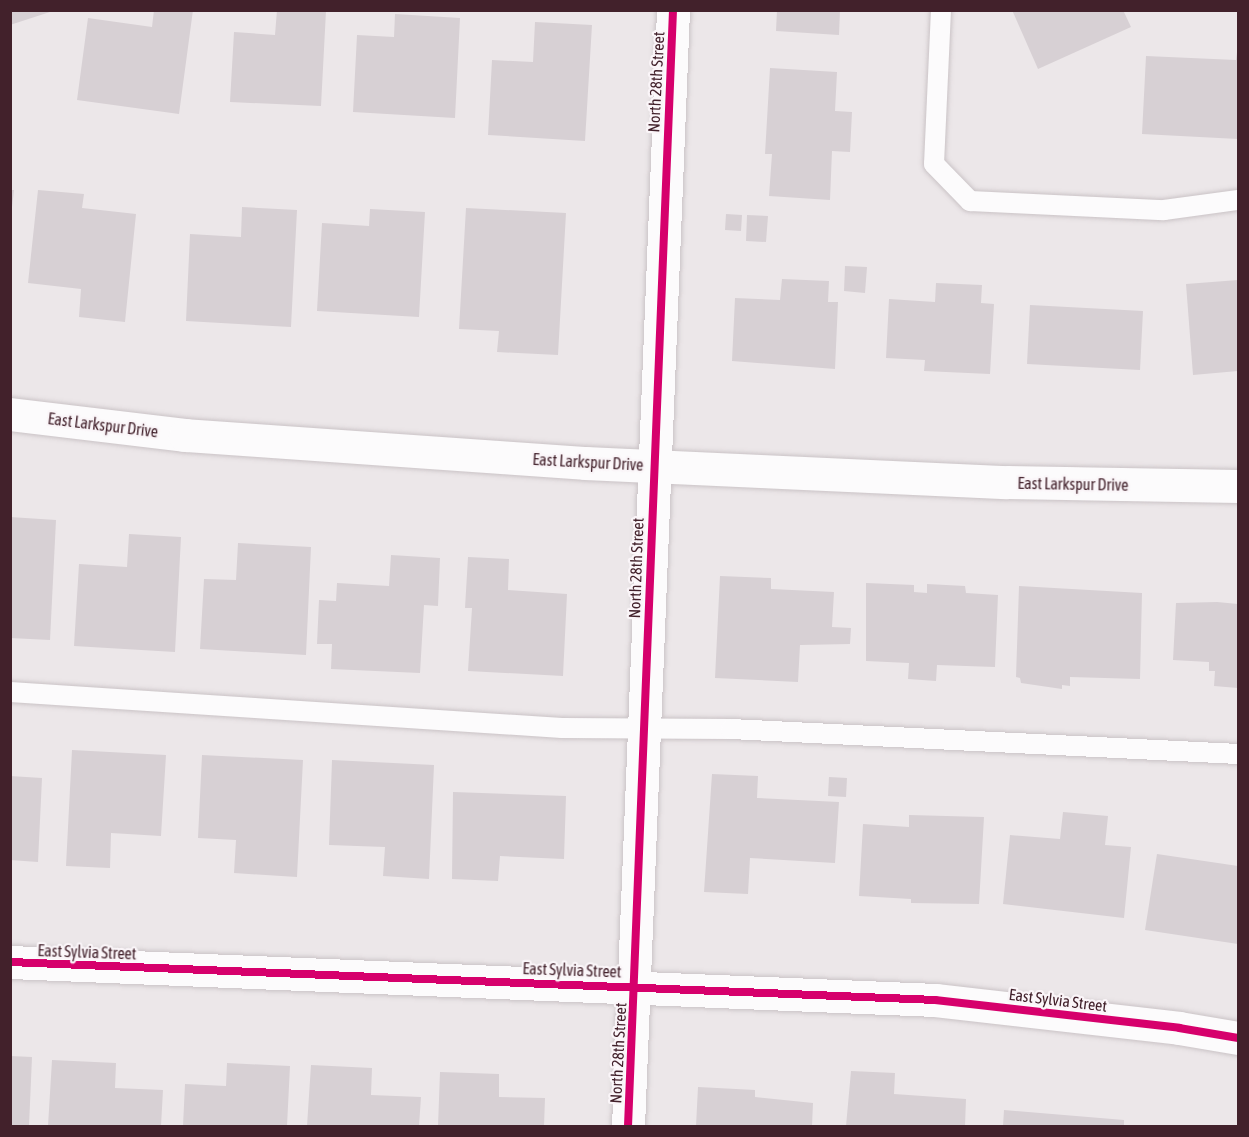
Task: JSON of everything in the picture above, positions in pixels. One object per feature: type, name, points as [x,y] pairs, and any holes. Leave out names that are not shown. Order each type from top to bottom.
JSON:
[{"type":"street","name":"North 28th Street","points":[[628,1126],[635,986],[642,729],[673,10]]},
{"type":"street","name":"East Larkspur Drive","points":[[10,414],[196,436],[653,465],[1006,482],[1239,486]]},
{"type":"street","name":"East Sylvia Street","points":[[10,962],[935,1000],[1156,1025],[1239,1038]]},
{"type":"lane","points":[[941,10],[934,164],[970,201],[1164,210],[1239,200]]},
{"type":"lane","points":[[10,692],[562,728],[731,729],[1239,754]]},
{"type":"building","points":[[10,10],[53,10],[53,11],[10,25]]},
{"type":"building","points":[[154,10],[193,10],[179,114],[77,100],[88,18],[152,27]]},
{"type":"building","points":[[277,10],[326,11],[321,106],[230,102],[234,32],[275,35]]},
{"type":"building","points":[[777,10],[840,10],[839,35],[776,31]]},
{"type":"building","points":[[1012,10],[1123,10],[1131,27],[1038,69]]},
{"type":"building","points":[[395,14],[460,18],[455,118],[353,112],[357,35],[394,37]]},
{"type":"building","points":[[535,22],[592,25],[585,141],[488,135],[492,60],[533,62]]},
{"type":"building","points":[[1237,52],[1238,139],[1142,134],[1146,56],[1236,60]]},
{"type":"building","points":[[770,68],[837,72],[835,111],[852,112],[850,152],[832,151],[830,200],[769,196],[772,154],[765,154]]},
{"type":"building","points":[[10,190],[14,190],[12,207],[10,206]]},
{"type":"building","points":[[38,190],[84,194],[82,208],[136,214],[125,322],[79,317],[81,289],[28,283]]},
{"type":"building","points":[[242,207],[297,210],[291,327],[186,321],[190,234],[241,237]]},
{"type":"building","points":[[466,208],[566,213],[558,355],[497,352],[499,331],[459,329]]},
{"type":"building","points":[[370,209],[425,212],[419,317],[317,311],[322,223],[369,226]]},
{"type":"building","points":[[726,214],[742,215],[741,231],[725,230]]},
{"type":"building","points":[[747,215],[768,216],[766,242],[746,241]]},
{"type":"building","points":[[845,266],[867,267],[865,293],[844,291]]},
{"type":"building","points":[[782,279],[829,281],[828,302],[838,302],[835,369],[732,361],[735,298],[780,300]]},
{"type":"building","points":[[1238,280],[1238,371],[1193,375],[1186,284]]},
{"type":"building","points":[[936,283],[982,285],[981,303],[994,304],[990,374],[924,371],[925,360],[886,358],[889,299],[935,302]]},
{"type":"building","points":[[1030,305],[1143,311],[1140,370],[1027,364]]},
{"type":"building","points":[[10,517],[56,520],[50,640],[10,638]]},
{"type":"building","points":[[129,534],[181,537],[175,652],[74,646],[79,564],[127,567]]},
{"type":"building","points":[[238,543],[311,547],[306,655],[200,649],[204,579],[236,580]]},
{"type":"building","points":[[391,555],[440,558],[438,606],[424,605],[420,673],[331,669],[332,644],[317,644],[319,600],[336,601],[337,583],[389,586]]},
{"type":"building","points":[[468,557],[509,559],[508,590],[567,594],[563,676],[468,671],[472,608],[465,608]]},
{"type":"building","points":[[720,576],[771,578],[771,589],[834,592],[832,627],[851,628],[850,644],[800,645],[798,682],[715,678]]},
{"type":"building","points":[[866,583],[914,585],[914,592],[927,593],[927,584],[965,586],[966,593],[998,595],[995,667],[937,665],[936,681],[908,679],[909,663],[866,661]]},
{"type":"building","points":[[1019,586],[1142,593],[1140,679],[1070,677],[1070,686],[1062,685],[1062,689],[1021,683],[1020,678],[1016,677]]},
{"type":"building","points":[[1176,603],[1238,604],[1238,688],[1214,686],[1215,671],[1209,671],[1209,662],[1173,660]]},
{"type":"building","points":[[72,750],[166,755],[161,836],[111,833],[110,868],[66,866]]},
{"type":"building","points":[[202,755],[303,760],[297,877],[234,873],[236,840],[198,838]]},
{"type":"building","points":[[332,760],[434,765],[429,879],[383,876],[385,847],[329,845]]},
{"type":"building","points":[[712,774],[758,776],[757,798],[839,802],[835,863],[750,858],[748,894],[704,892]]},
{"type":"building","points":[[10,776],[42,778],[38,862],[10,860]]},
{"type":"building","points":[[829,777],[847,778],[846,797],[828,796]]},
{"type":"building","points":[[453,792],[566,796],[564,859],[500,856],[498,881],[452,879]]},
{"type":"building","points":[[1063,812],[1108,816],[1105,845],[1131,847],[1124,918],[1003,904],[1010,835],[1060,839]]},
{"type":"building","points":[[909,815],[984,817],[979,904],[911,903],[911,899],[859,896],[863,824],[909,827]]},
{"type":"building","points":[[1157,854],[1238,866],[1238,944],[1145,930]]},
{"type":"building","points":[[10,1056],[32,1057],[29,1126],[10,1126]]},
{"type":"building","points":[[52,1060],[116,1063],[115,1088],[163,1090],[161,1126],[48,1126]]},
{"type":"building","points":[[227,1063],[290,1066],[287,1126],[183,1126],[185,1084],[226,1086]]},
{"type":"building","points":[[311,1065],[372,1068],[371,1095],[421,1097],[419,1126],[307,1126]]},
{"type":"building","points":[[851,1071],[895,1073],[894,1094],[966,1099],[965,1126],[846,1126]]},
{"type":"building","points":[[440,1072],[499,1074],[499,1097],[545,1098],[544,1126],[438,1126]]},
{"type":"building","points":[[698,1087],[755,1090],[755,1097],[813,1103],[812,1126],[696,1126]]},
{"type":"building","points":[[1004,1110],[1124,1120],[1124,1126],[1003,1126]]},
{"type":"cycle path","points":[[628,1126],[673,10]]},
{"type":"cycle path","points":[[10,962],[935,1000],[1179,1028],[1238,1038]]}]
